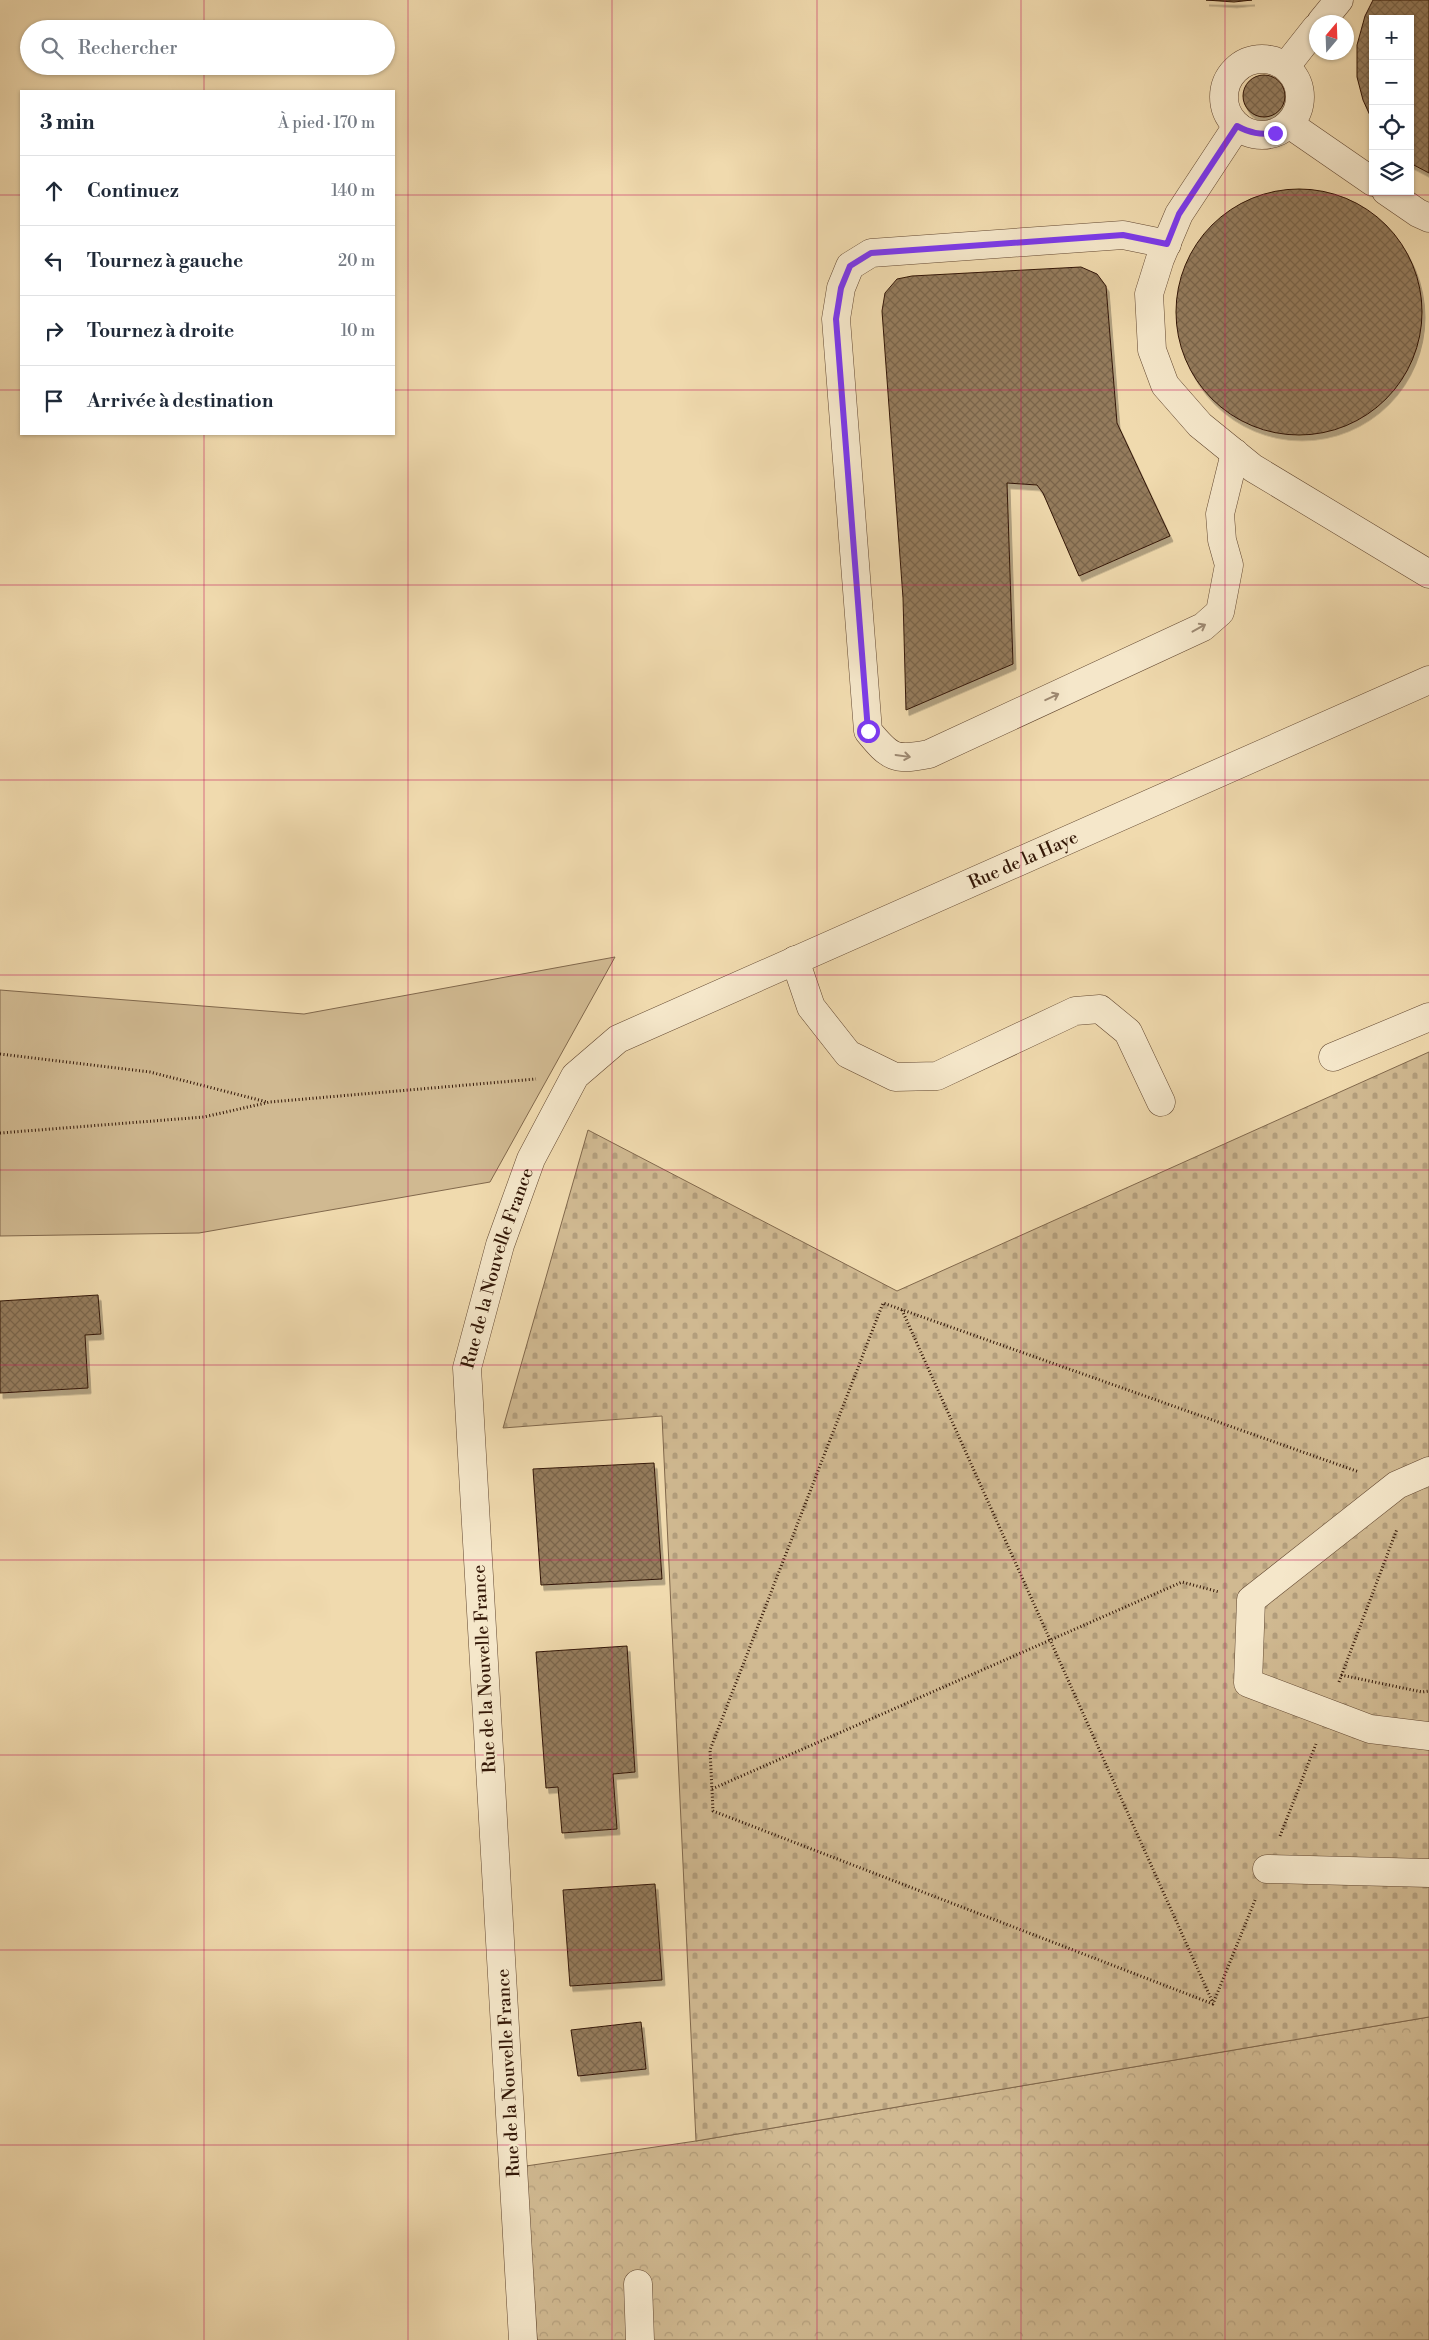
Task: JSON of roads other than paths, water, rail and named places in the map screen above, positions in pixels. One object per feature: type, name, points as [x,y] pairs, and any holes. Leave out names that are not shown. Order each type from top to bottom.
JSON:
[{"type":"street","points":[[1327,15],[1339,0]]},
{"type":"street","points":[[1286,66],[1309,37]]},
{"type":"street","points":[[1257,58],[1273,60],[1286,66],[1296,79],[1301,95],[1298,111],[1289,124],[1275,133],[1262,135],[1249,132],[1237,126],[1228,115],[1224,103],[1225,87],[1231,74],[1242,63],[1257,58]]},
{"type":"street","points":[[1289,124],[1369,179]]},
{"type":"street","points":[[1237,126],[1179,214],[1149,294],[1152,350],[1165,385],[1200,425],[1254,468],[1429,574]]},
{"type":"street","points":[[1392,195],[1418,213],[1429,218]]},
{"type":"street","points":[[1167,244],[1123,235],[871,253],[850,266],[841,288],[836,319],[868,731],[885,752],[905,759],[929,754],[1203,627],[1220,612],[1229,565],[1222,540],[1220,514],[1235,453]]},
{"type":"street","name":"Rue de la Haye","points":[[618,1039],[1429,680]]},
{"type":"street","points":[[795,960],[811,1007],[848,1054],[895,1077],[937,1076],[1075,1011],[1100,1009],[1128,1032],[1161,1102]]},
{"type":"street","points":[[1333,1057],[1429,1017]]},
{"type":"street","name":"Rue de la Nouvelle France","points":[[523,2340],[467,1368],[500,1245],[531,1159],[575,1076],[618,1039]]},
{"type":"street","points":[[1414,1477],[1251,1600],[1248,1682],[1370,1730],[1429,1736]]},
{"type":"street","points":[[1267,1869],[1429,1873]]},
{"type":"street","points":[[638,2284],[640,2340]]}]
